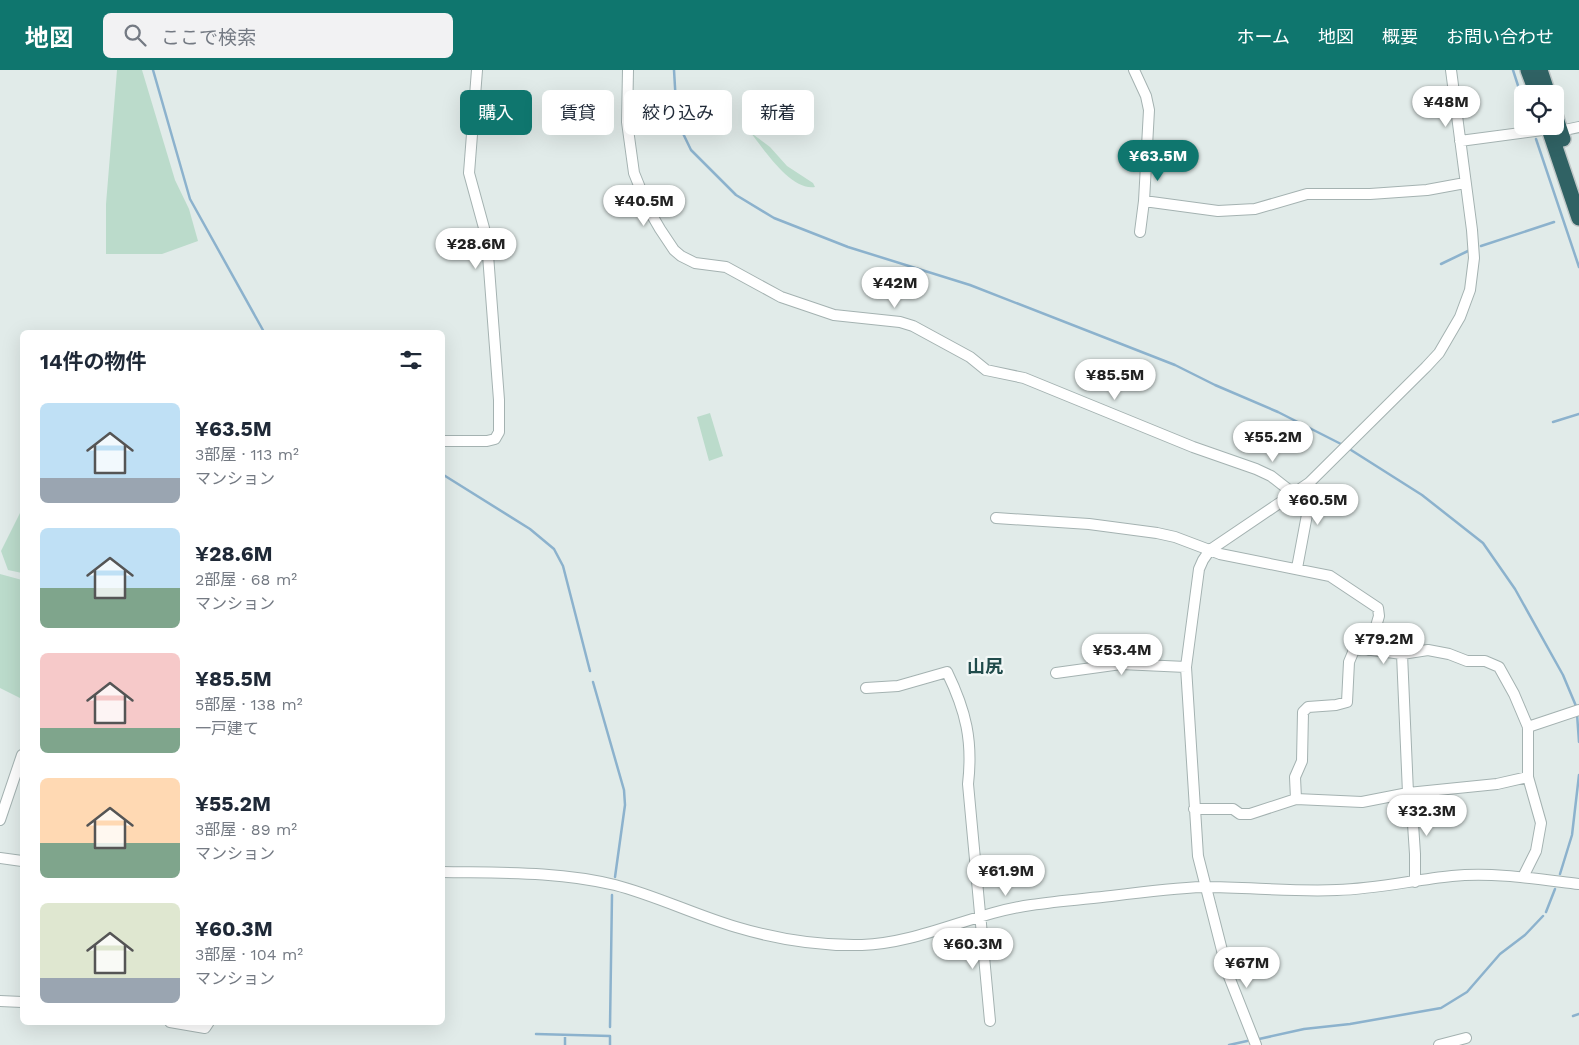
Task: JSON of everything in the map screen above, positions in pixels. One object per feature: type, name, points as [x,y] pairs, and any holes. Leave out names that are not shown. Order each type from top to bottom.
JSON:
[{"type":"highway","points":[[1528,70],[1534,85]]},
{"type":"highway","points":[[1540,70],[1545,85]]},
{"type":"highway","points":[[1555,135],[1579,218]]},
{"type":"highway","points":[[1556,135],[1579,187]]},
{"type":"street","points":[[445,441],[495,440],[499,432],[499,394],[487,248],[484,228],[469,173],[477,70]]},
{"type":"street","points":[[628,70],[627,122],[634,173],[640,191],[656,223],[674,250],[681,256],[695,263],[726,267],[772,294],[834,315],[900,322],[914,326],[970,357],[986,370],[1024,378],[1193,447],[1256,469],[1271,476],[1294,494]]},
{"type":"street","points":[[1134,70],[1146,96],[1149,110],[1144,201],[1140,232]]},
{"type":"street","points":[[1256,1045],[1228,974],[1204,887],[1198,856],[1186,667],[1199,569],[1210,550],[1308,483],[1426,367],[1439,353],[1456,326],[1470,290],[1474,246],[1451,70]]},
{"type":"street","points":[[1564,128],[1579,127]]},
{"type":"street","points":[[1460,141],[1514,134]]},
{"type":"street","points":[[1144,201],[1218,211],[1255,209],[1307,194],[1370,194],[1427,190],[1465,183]]},
{"type":"street","points":[[1297,568],[1309,504],[1308,483]]},
{"type":"street","points":[[996,518],[1089,524],[1157,533],[1220,554],[1297,568],[1334,578],[1377,606],[1379,616],[1369,650]]},
{"type":"street","points":[[1296,799],[1295,777],[1302,761],[1301,738],[1305,709],[1346,702],[1349,662],[1352,652],[1358,649],[1402,654],[1428,650],[1449,654],[1467,661],[1492,662],[1499,667],[1508,682],[1528,726],[1528,777],[1535,805],[1540,814],[1541,828],[1536,851],[1523,877]]},
{"type":"street","points":[[1402,654],[1409,794],[1415,845],[1415,882]]},
{"type":"street","points":[[1056,673],[1121,664],[1186,667]]},
{"type":"street","points":[[866,688],[898,686],[947,672],[960,698],[968,731],[971,759],[968,784],[990,1021]]},
{"type":"street","points":[[1528,726],[1579,710]]},
{"type":"street","points":[[0,820],[20,760]]},
{"type":"street","points":[[1194,809],[1233,809],[1240,814],[1250,814],[1296,799],[1362,802],[1409,794],[1497,784],[1528,777]]},
{"type":"street","points":[[0,858],[20,861]]},
{"type":"street","points":[[445,872],[583,878],[639,892],[734,927],[772,937],[806,942],[863,945],[891,942],[926,934],[980,916],[1029,905],[1168,889],[1204,887],[1337,890],[1452,876],[1477,875],[1523,877],[1579,884]]},
{"type":"street","points":[[0,1001],[20,1002]]},
{"type":"street","points":[[188,1025],[205,1028],[207,1025]]},
{"type":"street","points":[[1439,1045],[1466,1038]]},
{"type":"green space","points":[[117,70],[142,70],[175,180],[189,209],[198,241],[162,254],[106,254],[106,204]]},
{"type":"green space","points":[[752,135],[770,147],[787,166],[813,183],[815,187],[796,182],[787,176]]},
{"type":"green space","points":[[710,413],[723,456],[709,461],[697,417]]},
{"type":"green space","points":[[20,513],[20,573],[8,570],[1,551]]},
{"type":"green space","points":[[0,574],[20,579],[20,698],[0,688]]},
{"type":"waterway","points":[[153,70],[190,199],[263,330]]},
{"type":"waterway","points":[[674,70],[677,121],[691,150],[736,195],[774,218],[848,247],[970,285],[1175,365],[1215,385],[1278,412],[1341,444]]},
{"type":"waterway","points":[[1513,70],[1518,85]]},
{"type":"waterway","points":[[1536,139],[1579,267]]},
{"type":"waterway","points":[[1481,246],[1554,222]]},
{"type":"waterway","points":[[1441,264],[1468,251]]},
{"type":"waterway","points":[[1553,422],[1579,414]]},
{"type":"waterway","points":[[1351,450],[1422,495],[1483,543],[1515,589],[1563,675],[1576,706]]},
{"type":"waterway","points":[[445,476],[530,529],[554,549],[563,566],[590,671]]},
{"type":"waterway","points":[[593,682],[624,790],[625,805],[615,877]]},
{"type":"waterway","points":[[1577,714],[1579,742]]},
{"type":"waterway","points":[[1560,874],[1572,835],[1579,775]]},
{"type":"waterway","points":[[1546,912],[1555,889]]},
{"type":"waterway","points":[[610,1027],[612,895]]},
{"type":"waterway","points":[[1259,1039],[1304,1029],[1350,1024],[1441,1008],[1467,992],[1500,954],[1525,935],[1543,916]]},
{"type":"waterway","points":[[1573,1016],[1579,1014]]},
{"type":"waterway","points":[[536,1034],[610,1036],[610,1045]]},
{"type":"waterway","points":[[565,1035],[565,1045]]},
{"type":"waterway","points":[[1229,1045],[1247,1041]]},
{"type":"district","name":"山尻","points":[[985,666]]}]
